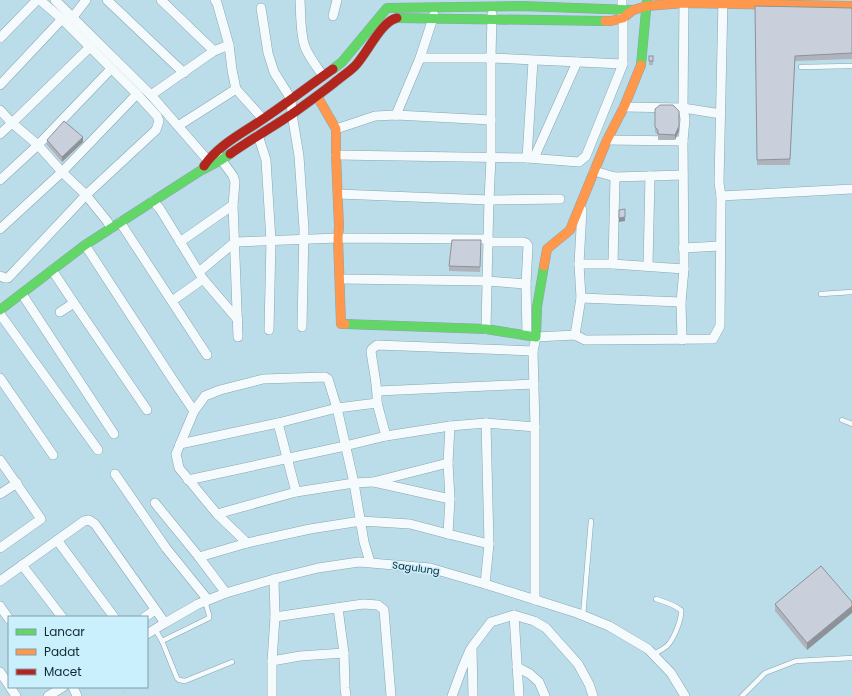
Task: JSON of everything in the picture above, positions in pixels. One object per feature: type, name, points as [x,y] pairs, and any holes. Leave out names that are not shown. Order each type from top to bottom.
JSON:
[{"type":"street","points":[[0,38],[37,0]]},
{"type":"street","points":[[0,276],[8,278],[86,195],[156,130],[159,121],[157,116],[137,94],[62,19],[40,0]]},
{"type":"street","points":[[55,0],[150,94],[210,163]]},
{"type":"street","points":[[73,17],[86,0]]},
{"type":"street","points":[[108,0],[184,73]]},
{"type":"street","points":[[161,0],[214,51]]},
{"type":"street","points":[[215,0],[218,3],[229,45],[236,89],[263,119]]},
{"type":"street","points":[[300,0],[305,48],[323,76]]},
{"type":"street","points":[[333,16],[337,0]]},
{"type":"street","points":[[682,340],[681,302],[684,269],[683,141],[685,119],[683,108],[684,1]]},
{"type":"street","points":[[219,156],[224,145],[342,62],[387,4],[414,7],[426,3],[437,7],[491,7],[522,3],[633,10],[647,3],[684,1],[852,6]]},
{"type":"street","points":[[317,96],[336,129],[341,324],[486,329],[536,337],[575,335],[585,340],[713,340],[720,326],[719,183],[723,2]]},
{"type":"street","points":[[535,600],[535,427],[533,351],[536,337],[537,307],[548,249],[570,230],[607,140],[624,107],[641,64],[647,3]]},
{"type":"street","points":[[414,7],[414,18]]},
{"type":"street","points":[[396,115],[420,58],[437,7]]},
{"type":"street","points":[[486,329],[488,200],[491,158],[491,7]]},
{"type":"street","points":[[261,8],[268,53],[274,72],[291,99],[299,156],[303,239],[302,327]]},
{"type":"street","points":[[611,9],[611,21]]},
{"type":"street","points":[[0,310],[85,245],[200,171],[219,156],[258,135],[292,114],[317,96],[356,65],[383,28],[394,19],[611,21],[622,9]]},
{"type":"street","points":[[336,155],[531,158],[579,162],[586,156],[623,64],[622,9]]},
{"type":"street","points":[[0,85],[62,19]]},
{"type":"street","points":[[150,94],[184,73],[214,51],[229,45]]},
{"type":"street","points":[[0,134],[90,47]]},
{"type":"street","points":[[420,58],[491,58],[623,64]]},
{"type":"street","points":[[531,158],[533,61]]},
{"type":"street","points":[[531,158],[577,62]]},
{"type":"street","points":[[0,180],[38,145],[111,69]]},
{"type":"street","points":[[178,126],[236,89]]},
{"type":"street","points":[[0,229],[62,172],[137,94]]},
{"type":"street","points":[[624,107],[683,108],[720,114]]},
{"type":"street","points":[[0,110],[12,123],[38,145],[62,172],[86,195],[111,228]]},
{"type":"street","points":[[336,129],[375,116],[396,115],[491,120]]},
{"type":"street","points":[[258,135],[266,160],[271,240],[269,330]]},
{"type":"street","points":[[607,140],[683,141]]},
{"type":"street","points":[[219,156],[233,176],[235,182],[233,205],[238,337]]},
{"type":"street","points":[[594,171],[615,177],[683,175]]},
{"type":"street","points":[[648,266],[650,176]]},
{"type":"street","points":[[613,264],[615,177]]},
{"type":"street","points":[[720,196],[852,189]]},
{"type":"street","points":[[338,194],[488,200],[560,199]]},
{"type":"street","points":[[153,201],[160,209],[201,275],[238,320]]},
{"type":"street","points":[[575,335],[581,298],[579,264],[582,202]]},
{"type":"street","points":[[180,242],[233,205]]},
{"type":"street","points":[[120,222],[207,355]]},
{"type":"street","points":[[172,301],[235,242],[338,238],[523,242],[528,246],[526,335]]},
{"type":"street","points":[[85,245],[194,411]]},
{"type":"street","points":[[683,248],[720,246]]},
{"type":"street","points":[[579,264],[613,264],[684,269]]},
{"type":"street","points":[[52,270],[147,410]]},
{"type":"street","points":[[340,279],[487,281],[526,284]]},
{"type":"street","points":[[22,294],[114,434]]},
{"type":"street","points":[[581,298],[681,302]]},
{"type":"street","points":[[60,312],[74,303]]},
{"type":"street","points":[[0,314],[98,450]]},
{"type":"street","points":[[386,436],[377,403],[378,392],[371,351],[377,345],[533,351]]},
{"type":"street","points":[[247,543],[217,514],[179,468],[176,454],[194,411],[205,396],[220,390],[263,379],[325,377],[328,379],[337,408],[354,483],[364,542],[370,562]]},
{"type":"street","points":[[0,378],[53,456]]},
{"type":"street","points":[[378,392],[534,384]]},
{"type":"street","points":[[180,444],[337,408],[377,403]]},
{"type":"street","points":[[278,422],[296,492]]},
{"type":"street","points":[[188,480],[386,436],[450,426],[486,424],[535,427]]},
{"type":"street","points":[[485,584],[489,544],[486,424]]},
{"type":"street","points":[[448,534],[450,499],[448,463],[450,426]]},
{"type":"street","points":[[0,460],[41,519],[0,548]]},
{"type":"street","points":[[217,514],[296,492],[354,483],[373,482],[448,463]]},
{"type":"street","points":[[115,474],[166,548],[206,601]]},
{"type":"street","points":[[373,482],[450,499]]},
{"type":"street","points":[[0,494],[17,483]]},
{"type":"street","points":[[155,503],[200,557],[226,593]]},
{"type":"street","points":[[0,581],[84,521],[89,520],[95,524],[165,623]]},
{"type":"street","points":[[200,557],[247,543],[310,529],[361,521],[410,524],[489,544]]},
{"type":"street","points":[[57,540],[113,616]]},
{"type":"street","name":"Sagulung","points":[[151,631],[206,601],[226,593],[318,568],[359,562],[370,562],[430,568],[535,600],[609,626],[648,648],[671,673],[685,696]]},
{"type":"street","points":[[22,564],[61,616]]},
{"type":"street","points":[[272,696],[272,661],[275,617],[274,579]]},
{"type":"street","points":[[275,617],[363,604],[378,605],[384,610],[391,696]]},
{"type":"street","points":[[0,606],[8,618]]},
{"type":"street","points":[[338,608],[344,653],[346,696]]},
{"type":"street","points":[[147,616],[155,610]]},
{"type":"street","points":[[514,615],[519,696]]},
{"type":"street","points":[[452,696],[472,647],[491,622],[514,615],[534,621],[546,628],[578,664],[589,684],[593,696]]},
{"type":"street","points":[[472,647],[474,696]]},
{"type":"street","points":[[272,661],[300,656],[344,653]]},
{"type":"street","points":[[517,667],[530,674],[539,682],[546,696]]},
{"type":"street","points":[[0,672],[8,683]]},
{"type":"lane","points":[[801,66],[852,66]]},
{"type":"lane","points":[[820,294],[852,292]]},
{"type":"lane","points":[[842,420],[852,424]]},
{"type":"lane","points":[[583,616],[591,521]]},
{"type":"lane","points":[[654,654],[668,645],[675,634],[682,615],[681,610],[677,607],[670,603],[656,599]]},
{"type":"lane","points":[[162,641],[209,618],[206,601]]},
{"type":"lane","points":[[151,631],[162,641],[177,678],[180,680],[186,681],[232,662]]},
{"type":"lane","points":[[742,696],[765,674],[796,661],[852,658]]},
{"type":"building","points":[[755,6],[852,8],[852,53],[795,56],[790,159],[757,160]]},
{"type":"building","points":[[649,56],[653,56],[653,61],[649,61]]},
{"type":"building","points":[[660,105],[673,105],[679,111],[679,126],[675,135],[658,134],[658,130],[655,127],[655,109]]},
{"type":"building","points":[[64,121],[83,137],[62,157],[47,140]]},
{"type":"building","points":[[625,209],[625,217],[619,218],[619,210]]},
{"type":"building","points":[[452,240],[481,240],[480,267],[449,266]]},
{"type":"building","points":[[821,566],[852,602],[852,606],[807,643],[775,604]]},
{"type":"traffic: fast","points":[[641,65],[647,0]]},
{"type":"traffic: fast","points":[[333,69],[342,62],[387,8],[521,6],[633,10]]},
{"type":"traffic: fast","points":[[397,18],[605,21]]},
{"type":"traffic: fast","points":[[0,310],[85,245],[200,171],[230,154]]},
{"type":"traffic: fast","points":[[345,324],[486,329],[536,337],[537,307],[544,266]]},
{"type":"traffic: slow","points":[[605,21],[623,18],[633,10],[647,6],[684,3],[852,6]]},
{"type":"traffic: slow","points":[[544,266],[547,249],[570,230],[607,140],[624,107],[641,65]]},
{"type":"traffic: slow","points":[[317,96],[336,129],[341,324],[345,324]]},
{"type":"traffic: jam","points":[[230,154],[292,114],[355,66],[385,25],[391,20],[397,18]]},
{"type":"traffic: jam","points":[[204,166],[216,152],[231,140],[272,113],[333,69]]}]
